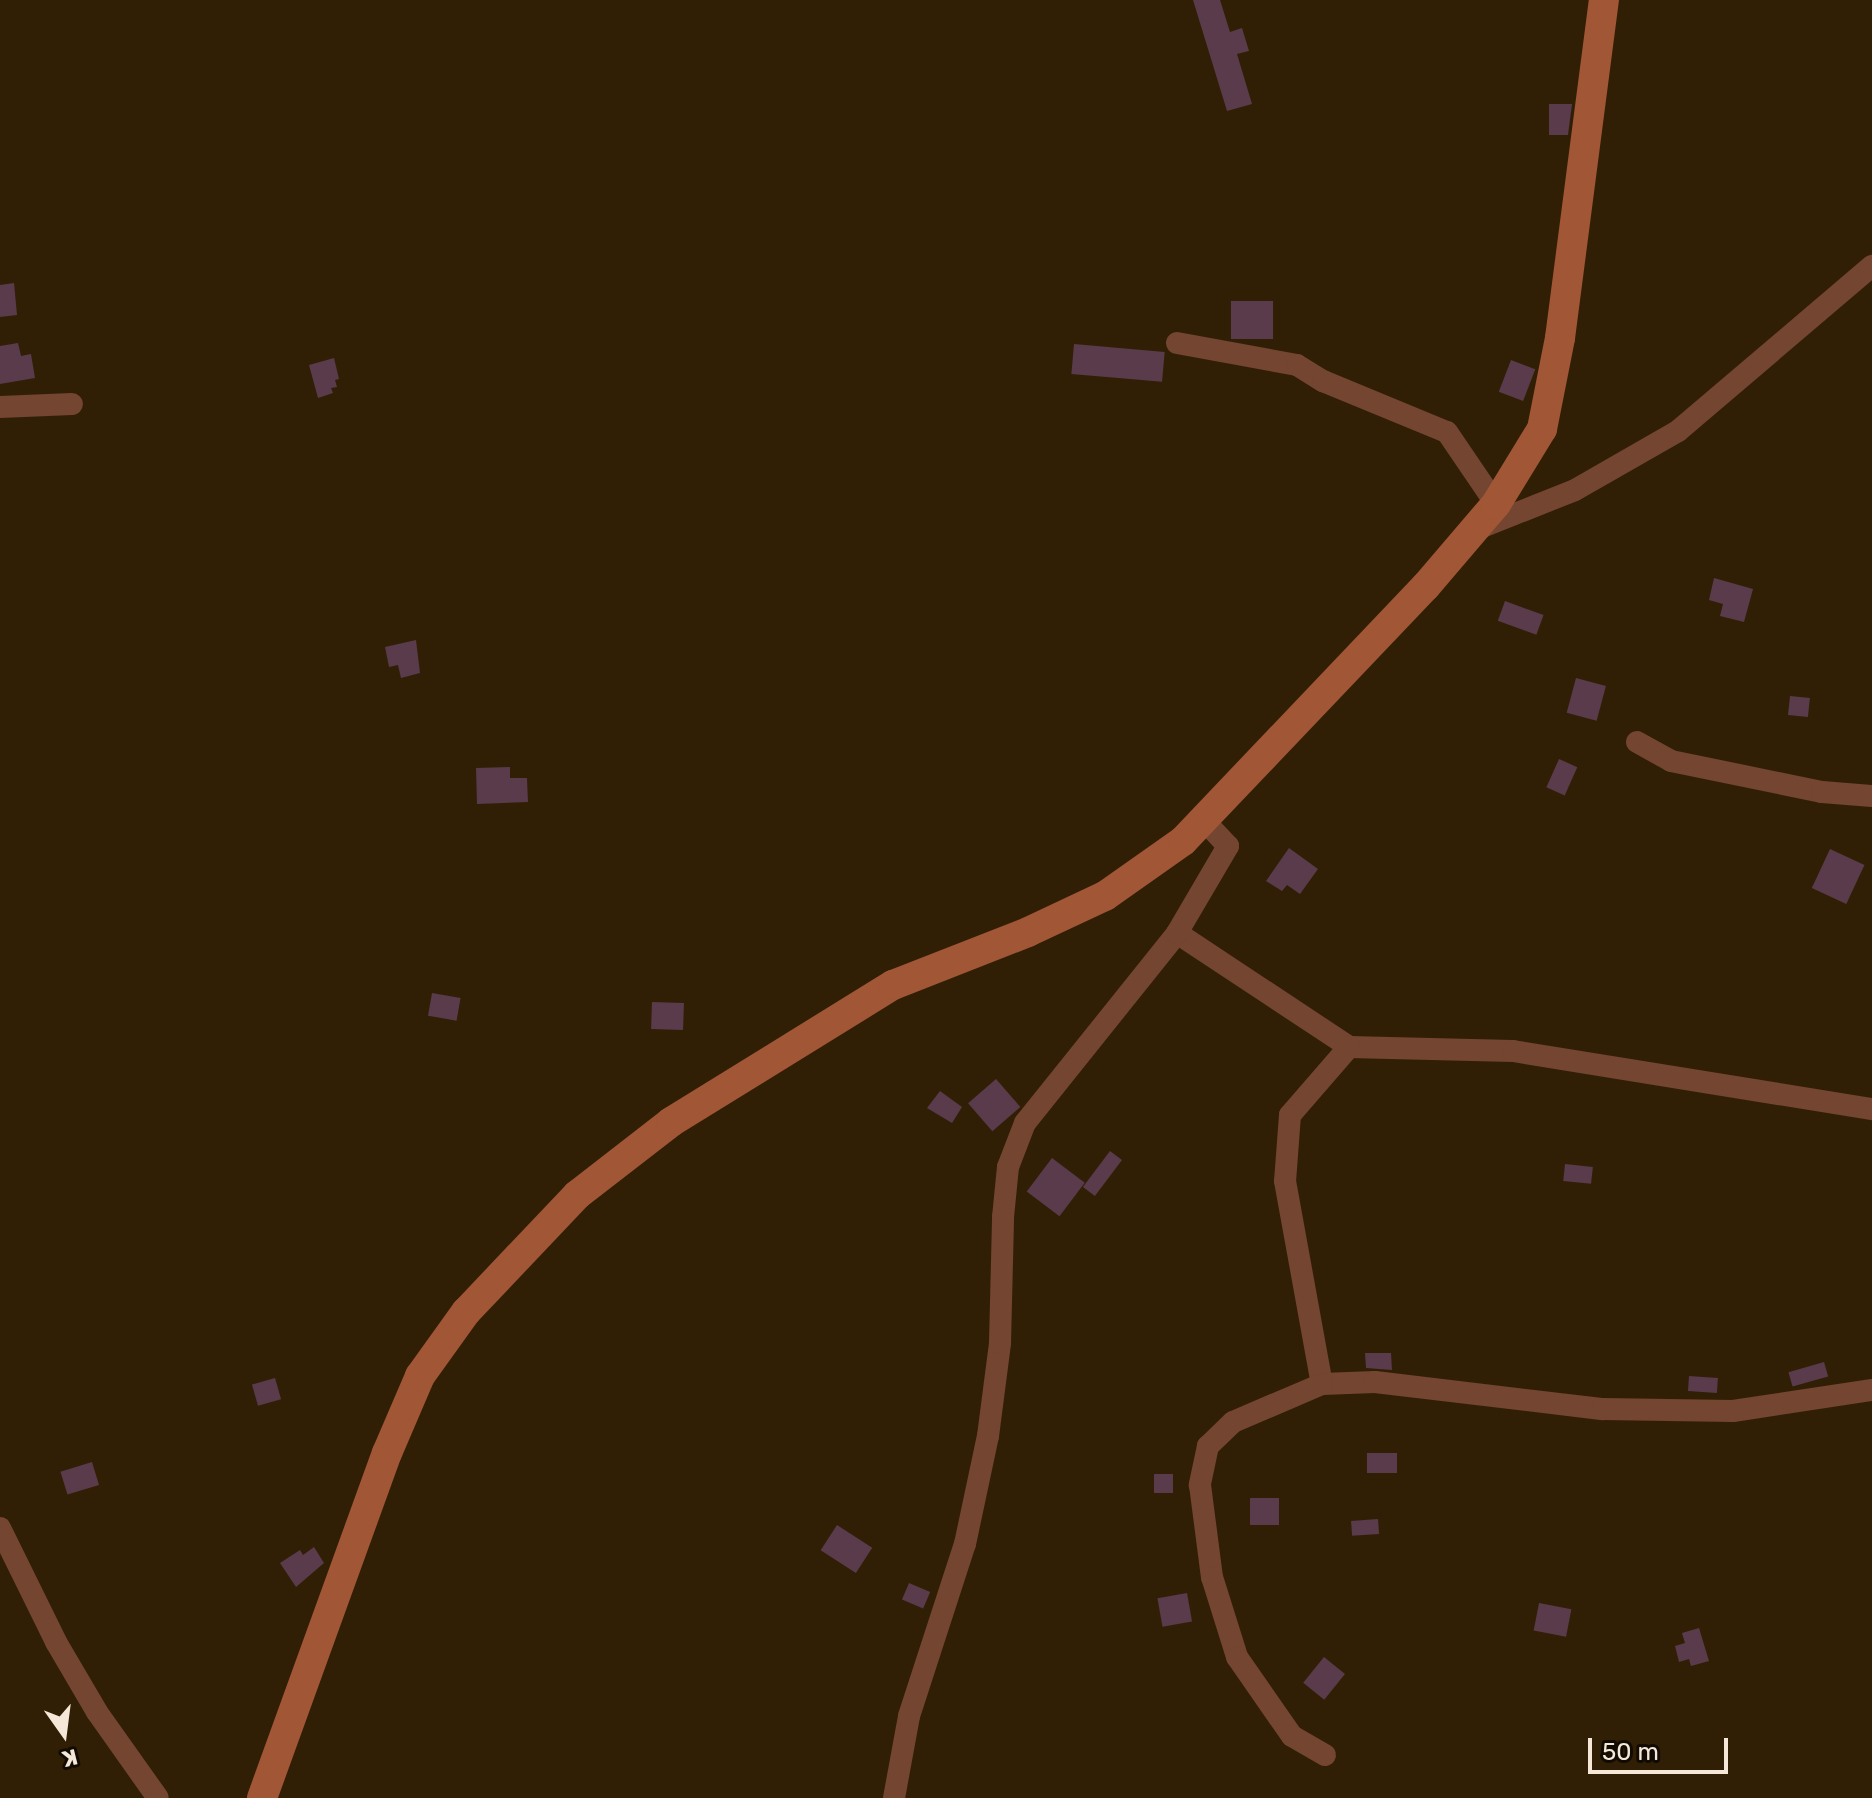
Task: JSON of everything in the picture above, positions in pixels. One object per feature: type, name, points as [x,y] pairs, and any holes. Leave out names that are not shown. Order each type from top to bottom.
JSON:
[{"type":"street","points":[[262,1798],[387,1453],[420,1376],[466,1312],[577,1195],[671,1122],[893,985],[1028,932],[1105,896],[1183,841],[1426,586],[1496,504],[1542,429],[1560,338],[1604,0]]},
{"type":"street","points":[[1474,530],[1575,490],[1678,431],[1872,266]]},
{"type":"street","points":[[1177,343],[1297,365],[1323,381],[1447,432],[1496,504]]},
{"type":"street","points":[[0,407],[72,404]]},
{"type":"street","points":[[1637,742],[1671,761],[1822,792],[1872,796]]},
{"type":"street","points":[[894,1798],[909,1716],[965,1544],[988,1436],[1000,1343],[1003,1217],[1008,1167],[1025,1123],[1177,933],[1228,846],[1204,820]]},
{"type":"street","points":[[1177,933],[1349,1047],[1513,1051],[1872,1109]]},
{"type":"street","points":[[1322,1384],[1285,1181],[1290,1115],[1349,1047]]},
{"type":"street","points":[[1325,1755],[1292,1736],[1237,1657],[1212,1577],[1200,1485],[1208,1446],[1233,1422],[1322,1384],[1375,1382],[1603,1409],[1733,1411],[1872,1390]]},
{"type":"street","points":[[0,1528],[63,1653],[120,1746],[158,1798]]},
{"type":"building","points":[[1193,0],[1220,0],[1230,32],[1242,28],[1249,51],[1237,54],[1252,104],[1227,111]]},
{"type":"building","points":[[1549,104],[1572,104],[1568,135],[1549,135]]},
{"type":"building","points":[[14,283],[17,315],[0,317],[0,285]]},
{"type":"building","points":[[1231,301],[1273,301],[1273,339],[1231,339]]},
{"type":"building","points":[[18,343],[21,356],[31,354],[35,378],[0,384],[0,346]]},
{"type":"building","points":[[1074,344],[1165,352],[1162,382],[1071,374]]},
{"type":"building","points":[[334,358],[339,379],[335,380],[337,387],[331,388],[333,393],[318,398],[309,365]]},
{"type":"building","points":[[1511,360],[1535,369],[1523,401],[1499,392]]},
{"type":"building","points":[[1714,578],[1753,589],[1744,622],[1720,616],[1723,604],[1709,600]]},
{"type":"building","points":[[1505,601],[1544,615],[1536,635],[1498,621]]},
{"type":"building","points":[[416,640],[420,673],[401,678],[398,665],[389,667],[385,647]]},
{"type":"building","points":[[1576,678],[1606,686],[1597,721],[1567,713]]},
{"type":"building","points":[[1790,696],[1810,698],[1808,717],[1788,715]]},
{"type":"building","points":[[1559,759],[1577,767],[1565,795],[1546,787]]},
{"type":"building","points":[[510,767],[510,778],[527,778],[528,802],[477,804],[476,768]]},
{"type":"building","points":[[1289,848],[1318,869],[1300,894],[1287,885],[1282,891],[1266,881]]},
{"type":"building","points":[[1830,849],[1864,865],[1846,904],[1812,888]]},
{"type":"building","points":[[432,993],[461,998],[457,1021],[428,1016]]},
{"type":"building","points":[[652,1002],[684,1003],[683,1030],[651,1029]]},
{"type":"building","points":[[996,1079],[1020,1107],[992,1131],[968,1103]]},
{"type":"building","points":[[940,1091],[962,1107],[952,1123],[927,1108]]},
{"type":"building","points":[[1110,1151],[1122,1160],[1095,1196],[1083,1187]]},
{"type":"building","points":[[1052,1158],[1085,1183],[1059,1216],[1027,1192]]},
{"type":"building","points":[[1565,1164],[1593,1167],[1591,1184],[1563,1181]]},
{"type":"building","points":[[1365,1353],[1391,1353],[1392,1370],[1366,1368]]},
{"type":"building","points":[[1824,1362],[1828,1376],[1793,1387],[1788,1372]]},
{"type":"building","points":[[1689,1376],[1718,1378],[1717,1393],[1688,1391]]},
{"type":"building","points":[[275,1378],[281,1399],[258,1406],[252,1385]]},
{"type":"building","points":[[1367,1453],[1397,1453],[1397,1473],[1367,1473]]},
{"type":"building","points":[[92,1462],[99,1485],[67,1495],[60,1472]]},
{"type":"building","points":[[1154,1474],[1173,1474],[1173,1493],[1154,1493]]},
{"type":"building","points":[[1250,1498],[1279,1498],[1279,1525],[1250,1525]]},
{"type":"building","points":[[1378,1519],[1379,1534],[1352,1536],[1351,1521]]},
{"type":"building","points":[[837,1525],[872,1548],[856,1573],[821,1550]]},
{"type":"building","points":[[314,1547],[324,1563],[296,1587],[280,1563],[300,1550],[303,1555]]},
{"type":"building","points":[[909,1583],[930,1592],[923,1609],[902,1600]]},
{"type":"building","points":[[1187,1593],[1192,1622],[1162,1627],[1157,1598]]},
{"type":"building","points":[[1539,1603],[1571,1609],[1566,1637],[1534,1630]]},
{"type":"building","points":[[1699,1628],[1709,1661],[1691,1666],[1689,1659],[1679,1662],[1675,1646],[1685,1643],[1682,1633]]},
{"type":"building","points":[[1324,1657],[1345,1674],[1324,1700],[1303,1683]]}]
